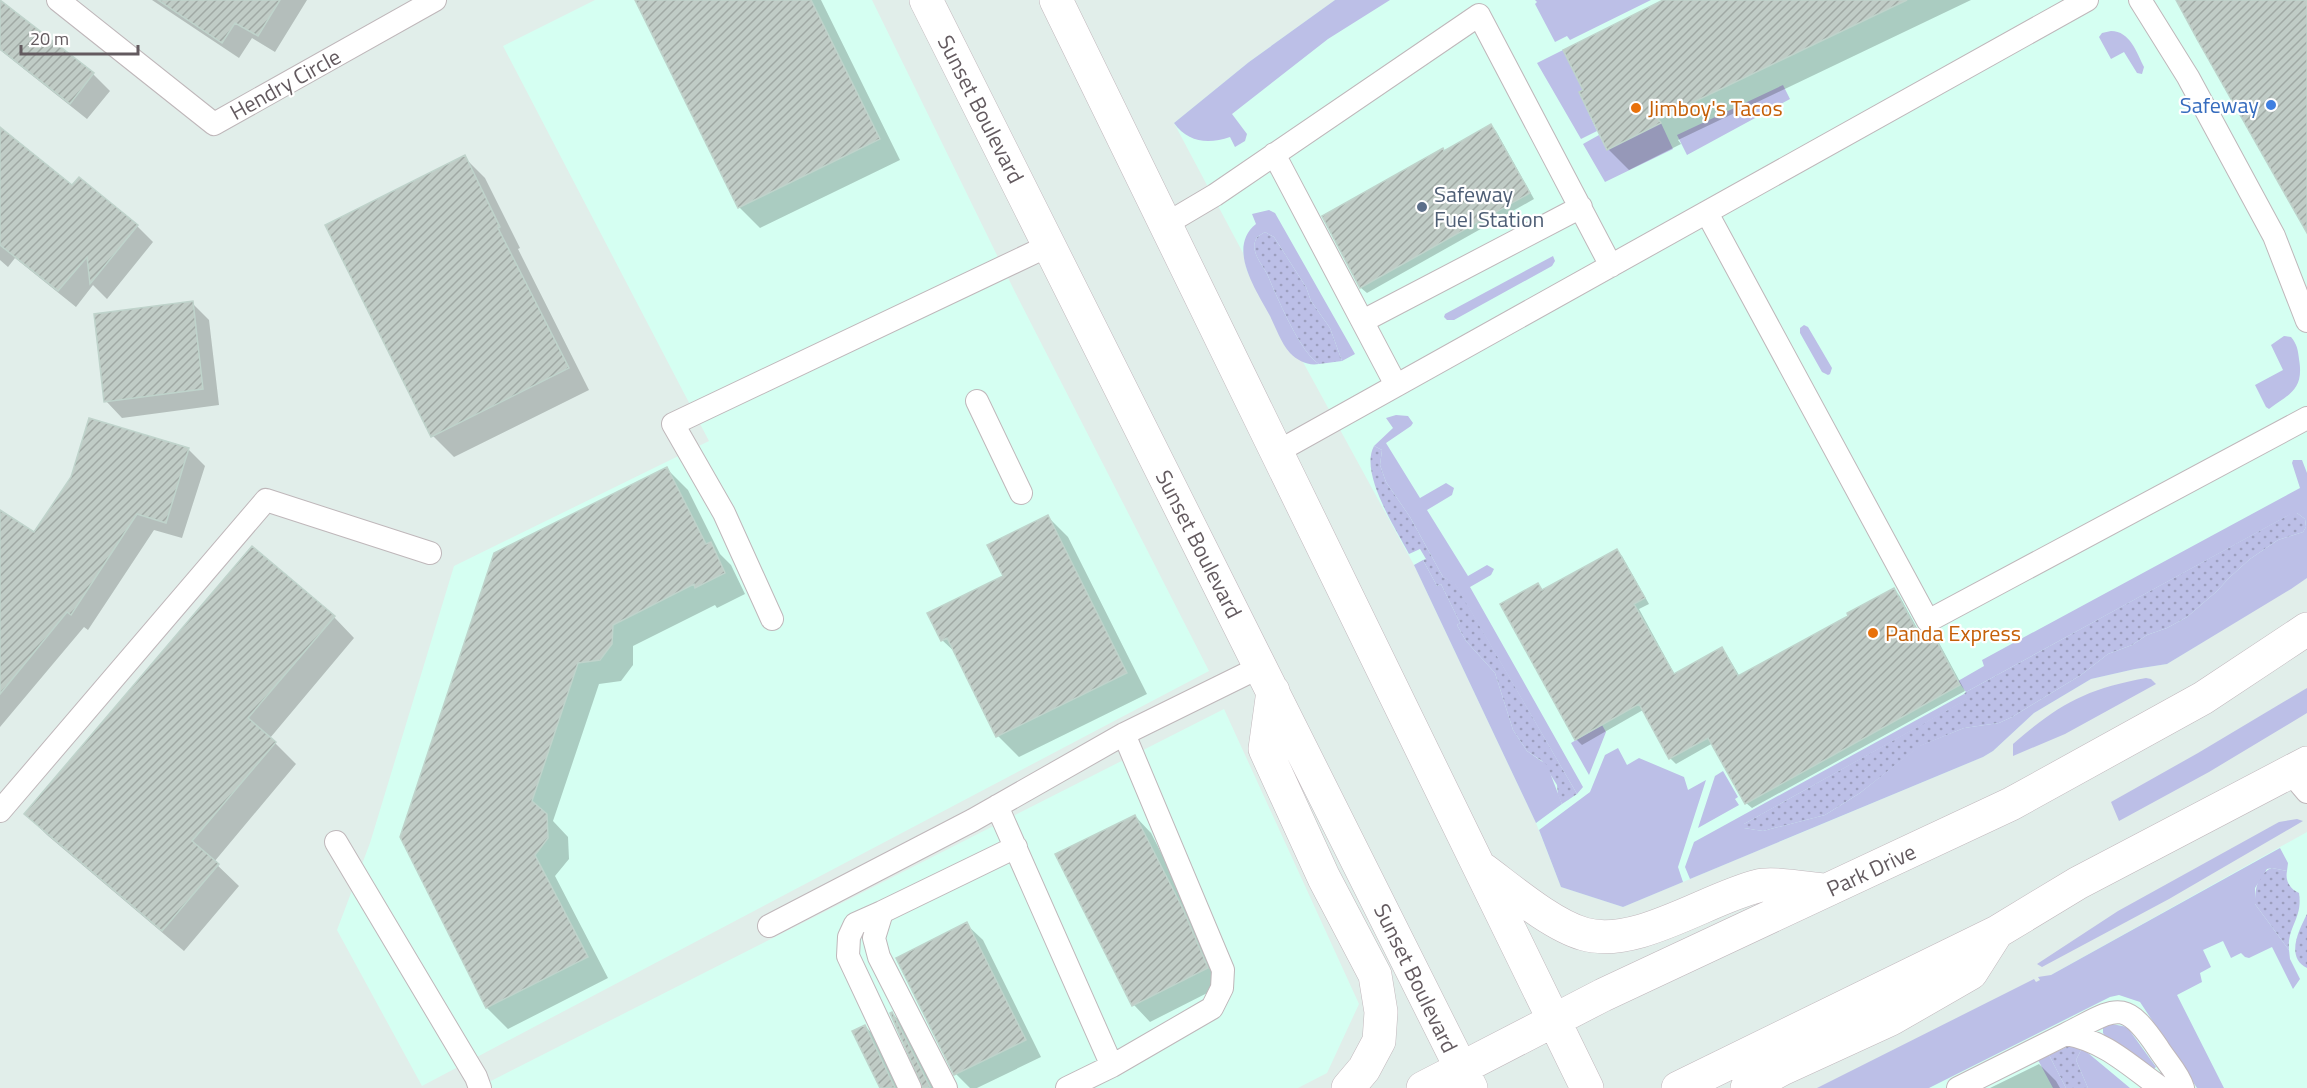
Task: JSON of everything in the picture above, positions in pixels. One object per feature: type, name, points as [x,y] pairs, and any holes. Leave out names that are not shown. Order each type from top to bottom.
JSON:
[{"type":"main road","name":"Sunset Boulevard","points":[[926,0],[1466,1078]]},
{"type":"main road","points":[[1056,0],[1482,868],[1587,1088]]},
{"type":"main road","name":"Park Drive","points":[[1423,1088],[1466,1078],[1556,1020],[2021,799],[2203,698],[2307,629]]},
{"type":"main road","points":[[1266,679],[1265,749],[1324,878],[1376,975],[1381,1012],[1379,1041],[1364,1070],[1348,1088]]},
{"type":"main road","points":[[1678,1088],[1997,932],[2078,883],[2302,776]]},
{"type":"main road","points":[[1482,868],[1554,920],[1584,934],[1603,936],[1623,935],[1649,928],[1760,885],[1828,890]]},
{"type":"main road","points":[[1747,1088],[1891,1018],[1971,973],[1997,932]]},
{"type":"lane","name":"Hendry Circle","points":[[58,0],[214,124],[435,0]]},
{"type":"lane","points":[[1277,452],[2087,0]]},
{"type":"lane","points":[[2140,0],[2188,77],[2274,236],[2307,321]]},
{"type":"lane","points":[[1166,224],[1215,195],[1479,15],[1611,266]]},
{"type":"lane","points":[[1275,154],[1396,386]]},
{"type":"lane","points":[[1363,321],[1581,207]]},
{"type":"lane","points":[[1707,213],[1928,621],[2307,418]]},
{"type":"lane","points":[[772,619],[724,513],[673,424],[1050,245]]},
{"type":"lane","points":[[976,401],[1022,493]]},
{"type":"lane","points":[[0,812],[266,500],[430,553]]},
{"type":"lane","points":[[769,926],[997,806],[1124,734],[1266,679]]},
{"type":"lane","points":[[1067,1088],[1112,1066],[1212,1008],[1222,988],[1223,970],[1124,734]]},
{"type":"lane","points":[[997,806],[1112,1066]]},
{"type":"lane","points":[[336,842],[476,1077],[480,1088]]},
{"type":"lane","points":[[910,1088],[848,956],[849,937],[855,924],[1016,847]]},
{"type":"lane","points":[[882,912],[874,938],[879,957],[946,1088]]},
{"type":"lane","points":[[1958,1088],[2110,1012],[2132,1016],[2144,1027],[2183,1088]]},
{"type":"lane","points":[[2066,1034],[2084,1037],[2099,1044],[2161,1088]]},
{"type":"shaded area","points":[[595,0],[872,0],[1015,292],[1209,671],[422,1086],[337,930],[370,843],[454,566],[709,441],[503,46]]},
{"type":"shaded area","points":[[1335,0],[2307,0],[2307,578],[2167,664],[2091,679],[2034,713],[1993,751],[1983,757],[1623,907],[1561,887],[1536,823],[1414,565],[1303,362],[1288,350],[1247,271],[1243,253],[1174,123],[1249,62]]},
{"type":"shaded area","points":[[1335,0],[1390,0],[1328,39],[1232,114],[1247,134],[1245,141],[1235,147],[1230,137],[1214,141],[1199,140],[1186,135],[1174,123],[1249,62]]},
{"type":"shaded area","points":[[1535,0],[1651,0],[1570,40],[1567,36],[1555,42]]},
{"type":"shaded area","points":[[2111,31],[2123,35],[2132,44],[2144,67],[2142,74],[2137,73],[2124,52],[2111,59],[2099,37],[2102,33]]},
{"type":"shaded area","points":[[1563,50],[1583,90],[1579,92],[1597,131],[1581,139],[1537,63]]},
{"type":"shaded area","points":[[1783,85],[1790,99],[1687,155],[1677,135]]},
{"type":"shaded area","points":[[1661,123],[1673,149],[1605,182],[1583,144],[1599,135],[1607,150]]},
{"type":"shaded area","points":[[1269,210],[1275,213],[1355,354],[1342,361],[1330,328],[1311,301],[1306,287],[1274,237],[1265,232],[1257,237],[1254,247],[1256,254],[1297,336],[1304,348],[1319,364],[1307,364],[1300,361],[1284,345],[1252,282],[1244,257],[1247,234],[1256,224],[1252,214]]},
{"type":"shaded area","points":[[1265,232],[1274,237],[1306,287],[1311,301],[1330,328],[1342,361],[1319,364],[1304,348],[1256,254],[1254,247],[1257,237]]},
{"type":"shaded area","points":[[1553,256],[1555,261],[1552,266],[1454,320],[1447,320],[1444,317],[1445,314]]},
{"type":"shaded area","points":[[1804,325],[1808,327],[1832,368],[1830,374],[1822,372],[1800,333],[1800,328]]},
{"type":"shaded area","points":[[2284,336],[2291,337],[2298,350],[2300,377],[2294,389],[2269,409],[2255,385],[2283,370],[2271,345]]},
{"type":"shaded area","points":[[1396,415],[1408,416],[1413,423],[1386,443],[1420,498],[1446,483],[1454,488],[1452,495],[1427,510],[1468,576],[1487,565],[1494,569],[1491,575],[1470,587],[1583,787],[1577,794],[1455,584],[1443,577],[1410,517],[1386,482],[1380,465],[1382,450],[1374,446],[1393,428],[1386,418]]},
{"type":"shaded area","points":[[1374,446],[1382,450],[1380,465],[1386,482],[1410,517],[1443,577],[1455,583],[1577,794],[1562,804],[1557,785],[1542,761],[1527,751],[1513,730],[1495,673],[1466,641],[1457,625],[1460,623],[1441,584],[1437,586],[1423,560],[1426,559],[1420,549],[1409,554],[1388,516],[1371,471]]},
{"type":"shaded area","points":[[2293,460],[2302,460],[2307,473],[2307,578],[2167,664],[2091,679],[2034,713],[1993,751],[1983,757],[1690,879],[1685,867],[1694,842],[1964,694],[1968,699],[1744,824],[1744,828],[1763,831],[1825,815],[1860,793],[1919,746],[1964,728],[1999,723],[2012,717],[2081,675],[2108,654],[2132,645],[2147,635],[2167,628],[2187,617],[2250,559],[2278,540],[2303,532],[2306,527],[2305,519],[2297,513],[2289,515],[1966,692],[1958,681],[1984,666],[1982,660],[2300,488]]},
{"type":"shaded area","points":[[2292,513],[2297,513],[2305,519],[2306,527],[2303,532],[2278,540],[2250,559],[2187,617],[2167,628],[2147,635],[2132,645],[2108,654],[2081,675],[2012,717],[1999,723],[1964,728],[1920,746],[1860,793],[1825,815],[1763,831],[1744,828],[1744,824],[1967,699],[1964,694],[1966,692]]},
{"type":"shaded area","points":[[1423,560],[1437,586],[1441,584],[1460,623],[1457,625],[1466,641],[1495,673],[1513,730],[1527,751],[1547,765],[1562,804],[1536,823],[1414,565]]},
{"type":"shaded area","points":[[2146,678],[2156,684],[2065,734],[2013,756],[2013,744],[2059,708],[2106,687]]},
{"type":"shaded area","points":[[2307,688],[2307,713],[2209,772],[2119,821],[2111,802]]},
{"type":"shaded area","points":[[1224,709],[1359,1004],[1327,1073],[1298,1088],[492,1088],[489,1082]]},
{"type":"shaded area","points":[[1602,725],[1606,732],[1589,775],[1571,743]]},
{"type":"shaded area","points":[[1618,748],[1627,765],[1639,758],[1684,777],[1688,790],[1706,780],[1678,867],[1683,882],[1623,907],[1561,887],[1539,830],[1590,792],[1605,755]]},
{"type":"shaded area","points":[[1723,771],[1738,797],[1735,799],[1739,805],[1698,828],[1715,776]]},
{"type":"shaded area","points":[[2297,819],[2303,821],[2169,899],[2042,967],[2037,964],[2118,911],[2279,822]]},
{"type":"shaded area","points":[[2307,832],[2307,1088],[1819,1088],[2051,975]]},
{"type":"shaded area","points":[[2280,848],[2288,863],[2287,871],[2267,869],[2255,888],[2255,904],[2289,950],[2290,959],[2300,979],[2293,989],[2272,947],[2249,958],[2241,953],[2231,958],[2223,941],[2203,950],[2211,967],[2200,973],[2202,982],[2177,995],[2224,1088],[2197,1088],[2140,1002],[2119,995],[2110,997],[1929,1088],[1817,1088],[2034,979],[2036,982],[2040,980],[2038,977],[2051,975]]},
{"type":"shaded area","points":[[2272,868],[2287,871],[2289,884],[2299,893],[2299,910],[2290,935],[2289,950],[2255,904],[2256,888],[2260,878]]},
{"type":"shaded area","points":[[2307,914],[2307,968],[2300,963],[2295,950],[2298,935]]},
{"type":"shaded area","points":[[2112,1024],[2127,1027],[2156,1067],[2150,1072],[2105,1036],[2103,1028]]},
{"type":"shaded area","points":[[2071,1045],[2082,1048],[2076,1060],[2088,1088],[2066,1088],[2049,1055]]},
{"type":"shaded area","points":[[2082,1048],[2130,1088],[2088,1088],[2076,1060]]},
{"type":"shaded area","points":[[2049,1055],[2066,1088],[2053,1088],[2038,1060]]},
{"type":"building","points":[[0,0],[94,73],[70,104],[0,49]]},
{"type":"building","points":[[158,0],[280,0],[258,36],[235,23],[222,43]]},
{"type":"building","points":[[635,0],[811,0],[880,139],[738,208]]},
{"type":"building","points":[[1663,0],[1907,0],[1658,119],[1661,123],[1607,150],[1579,92],[1583,90],[1563,50]]},
{"type":"building","name":"Safeway","points":[[2176,0],[2307,0],[2307,233],[2197,39]]},
{"type":"building","name":"Safeway Fuel Station","points":[[1491,124],[1530,193],[1360,288],[1322,216],[1443,148],[1444,151]]},
{"type":"building","points":[[0,127],[72,185],[79,177],[138,225],[90,284],[87,257],[58,291],[0,245]]},
{"type":"building","points":[[465,155],[500,227],[498,228],[569,368],[431,437],[325,225]]},
{"type":"building","points":[[193,301],[203,389],[104,402],[94,314]]},
{"type":"building","points":[[89,418],[189,448],[166,523],[137,514],[71,615],[67,612],[0,694],[0,510],[34,532],[71,477]]},
{"type":"building","points":[[667,467],[706,544],[711,542],[725,573],[695,588],[694,584],[613,625],[612,644],[600,660],[578,663],[532,801],[547,814],[548,838],[535,855],[588,957],[486,1008],[400,837],[494,553]]},
{"type":"building","points":[[1048,515],[1127,673],[996,737],[947,638],[941,641],[927,613],[1003,576],[987,545]]},
{"type":"building","points":[[252,546],[335,616],[248,718],[276,742],[192,841],[219,864],[162,931],[24,814]]},
{"type":"building","points":[[1617,549],[1645,598],[1634,604],[1674,674],[1722,647],[1738,676],[1894,588],[1922,640],[1933,634],[1960,685],[1745,804],[1708,738],[1669,759],[1639,704],[1575,740],[1500,604],[1538,583],[1542,590]]},
{"type":"building","points":[[1135,815],[1183,909],[1208,968],[1132,1006],[1055,854]]},
{"type":"building","points":[[967,922],[1026,1040],[954,1075],[896,958]]},
{"type":"building","points":[[892,1012],[930,1087],[923,1088],[890,1013]]},
{"type":"building","points":[[865,1025],[895,1088],[880,1088],[852,1031]]},
{"type":"place","name":"Safeway","points":[[2271,105]]},
{"type":"place","name":"Jimboy's Tacos","points":[[1636,108]]},
{"type":"place","name":"Safeway Fuel Station","points":[[1422,207]]},
{"type":"place","name":"Panda Express","points":[[1873,633]]}]
